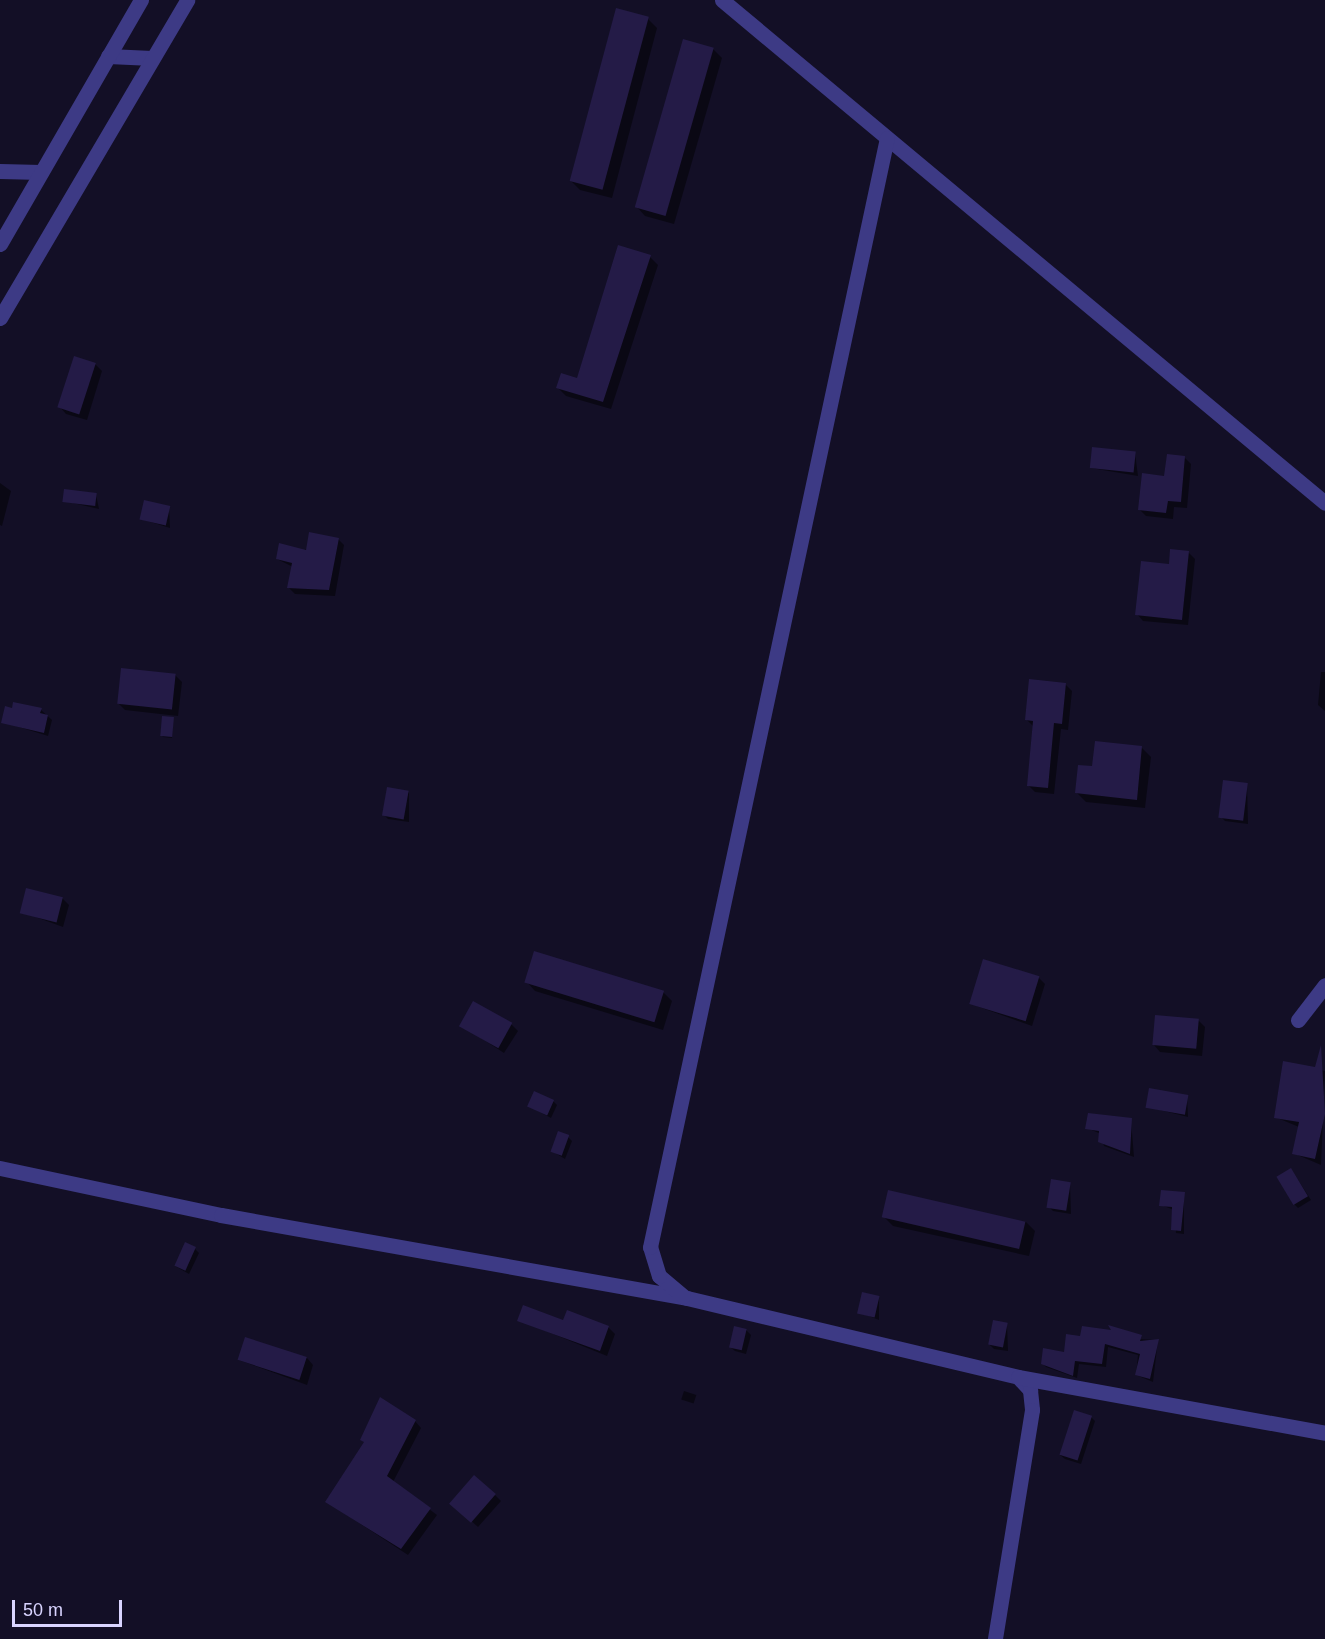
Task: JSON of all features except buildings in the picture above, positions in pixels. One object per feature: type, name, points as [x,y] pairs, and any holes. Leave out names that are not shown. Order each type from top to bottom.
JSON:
[{"type":"street","points":[[0,244],[141,0]]},
{"type":"street","points":[[0,318],[187,0]]},
{"type":"street","points":[[722,0],[1325,503]]},
{"type":"street","points":[[108,56],[152,58]]},
{"type":"street","points":[[687,1299],[673,1291],[652,1263],[652,1235],[887,138]]},
{"type":"street","points":[[0,171],[41,172]]},
{"type":"street","points":[[1298,1020],[1325,985]]},
{"type":"street","points":[[0,1168],[221,1215],[687,1299],[1018,1377],[1325,1433]]},
{"type":"street","points":[[995,1639],[1032,1410],[1030,1390],[1018,1377]]}]
